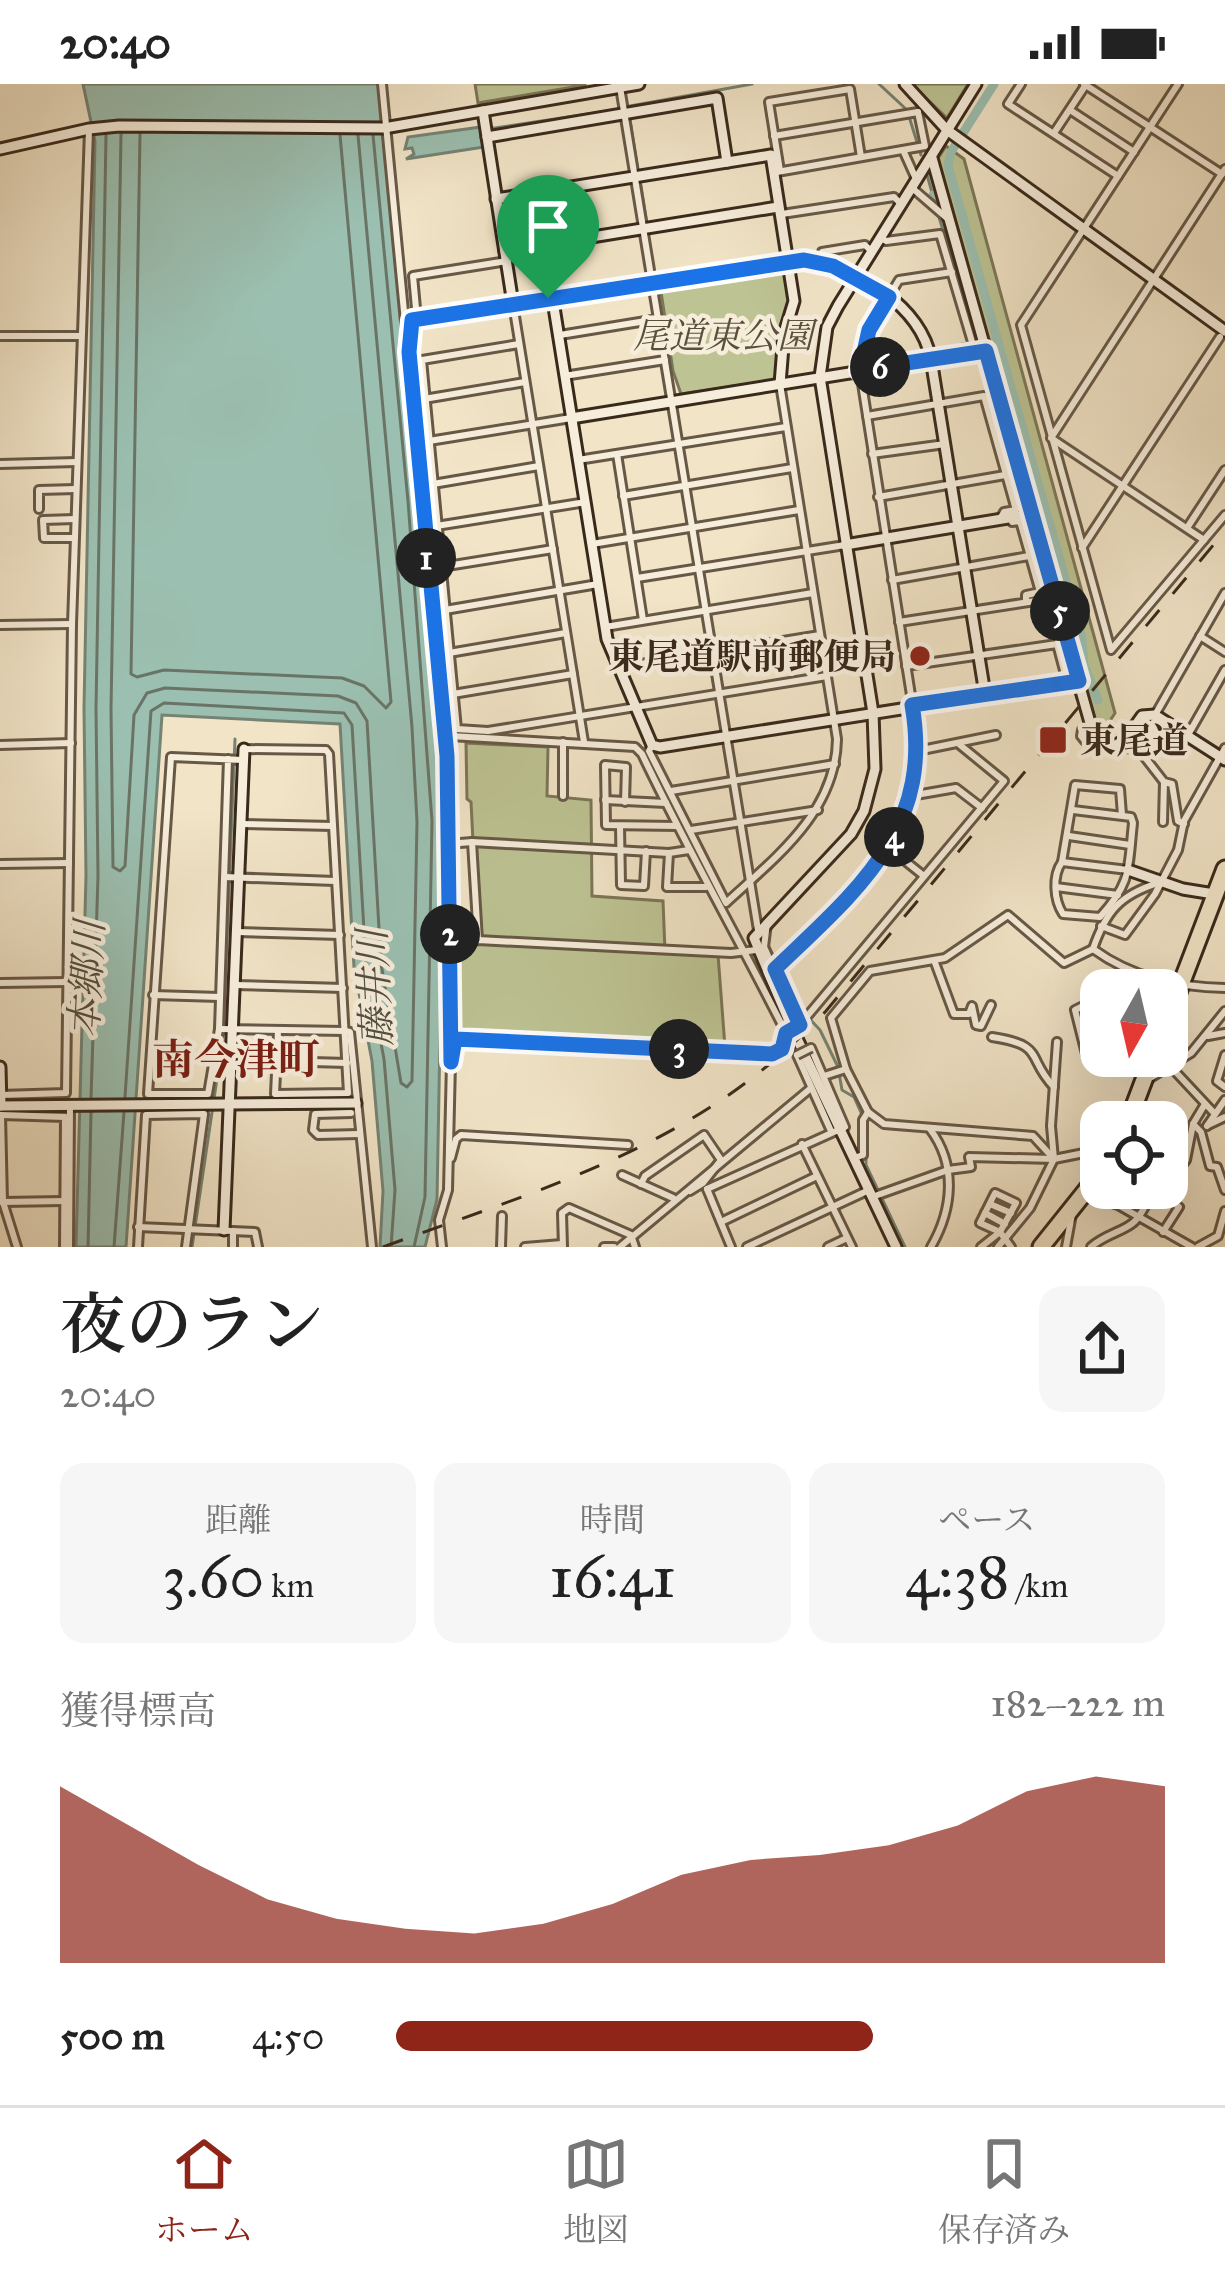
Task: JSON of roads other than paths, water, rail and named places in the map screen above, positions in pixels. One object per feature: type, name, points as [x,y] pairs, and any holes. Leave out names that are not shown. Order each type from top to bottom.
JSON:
[{"type":"highway","points":[[1186,969],[1224,874]]},
{"type":"highway","points":[[1041,1247],[1080,1199]]},
{"type":"street","points":[[382,84],[447,756],[448,1175]]},
{"type":"street","points":[[0,148],[91,128],[386,128],[639,84]]},
{"type":"street","points":[[777,172],[919,147],[926,142],[905,84]]},
{"type":"street","points":[[451,1062],[455,1039],[772,1054],[782,1049],[786,1033],[751,951],[754,938],[837,851],[864,811],[875,769],[873,713],[820,377],[827,327],[976,84]]},
{"type":"street","points":[[1021,84],[1008,104],[1118,176]]},
{"type":"street","points":[[1178,84],[1021,325],[1111,650],[1225,515]]},
{"type":"street","points":[[1051,438],[1223,171],[1085,85],[1054,134]]},
{"type":"street","points":[[620,87],[751,880],[764,947],[777,966],[799,1026]]},
{"type":"street","points":[[648,750],[727,903],[818,810],[830,788],[835,764],[833,718],[780,384],[784,334],[794,302],[769,102],[850,89],[861,157]]},
{"type":"street","points":[[486,132],[717,98],[727,162]]},
{"type":"street","points":[[1070,110],[1134,152]]},
{"type":"street","points":[[483,111],[584,742]]},
{"type":"street","points":[[774,136],[915,111],[1083,227],[1224,334],[1082,548]]},
{"type":"street","points":[[0,1095],[66,1093],[79,337],[91,128]]},
{"type":"street","points":[[902,150],[914,183],[949,219]]},
{"type":"street","points":[[496,199],[771,155],[777,172]]},
{"type":"street","points":[[932,157],[1091,727],[1097,741],[1125,750],[1136,746],[1144,731]]},
{"type":"street","points":[[409,352],[415,319],[413,276],[646,228],[894,197],[900,203]]},
{"type":"street","points":[[879,236],[886,242],[940,234],[972,342],[960,354]]},
{"type":"street","points":[[819,262],[822,252],[865,245],[870,250]]},
{"type":"street","points":[[415,319],[788,262],[819,262],[889,297],[918,324],[931,359],[985,694]]},
{"type":"street","points":[[777,966],[861,884],[889,848],[910,796],[917,751],[912,705],[860,370],[869,330],[899,280],[952,272]]},
{"type":"street","points":[[403,293],[415,319]]},
{"type":"street","points":[[553,301],[605,627],[616,668],[634,707],[665,803],[706,886],[751,951],[836,1130]]},
{"type":"street","points":[[557,335],[658,319]]},
{"type":"street","points":[[0,336],[79,337]]},
{"type":"street","points":[[426,561],[433,527],[433,484],[422,360],[519,344]]},
{"type":"street","points":[[429,441],[986,351]]},
{"type":"street","points":[[564,376],[665,360]]},
{"type":"street","points":[[424,399],[525,382]]},
{"type":"street","points":[[866,416],[984,396],[1016,510],[1004,512],[1000,519]]},
{"type":"street","points":[[578,460],[786,427]]},
{"type":"street","points":[[1051,438],[1204,540]]},
{"type":"street","points":[[872,454],[944,444]]},
{"type":"street","points":[[616,454],[644,620]]},
{"type":"street","points":[[0,464],[76,462]]},
{"type":"street","points":[[433,484],[539,466]]},
{"type":"street","points":[[623,496],[793,468]]},
{"type":"street","points":[[1187,527],[1225,470]]},
{"type":"street","points":[[878,497],[1006,475]]},
{"type":"street","points":[[39,509],[39,490],[76,489]]},
{"type":"street","points":[[421,496],[442,567],[451,695],[458,729],[488,731],[827,676]]},
{"type":"street","points":[[433,527],[586,502]]},
{"type":"street","points":[[592,544],[799,510]]},
{"type":"street","points":[[637,578],[1032,514]]},
{"type":"street","points":[[74,538],[44,538],[44,520],[75,519]]},
{"type":"street","points":[[1000,519],[1005,523],[1020,520],[1040,592],[1026,595],[1025,602]]},
{"type":"street","points":[[442,567],[553,549]]},
{"type":"street","points":[[892,580],[1029,556]]},
{"type":"street","points":[[445,610],[598,584]]},
{"type":"street","points":[[605,627],[813,592]]},
{"type":"street","points":[[1155,715],[1225,593]]},
{"type":"street","points":[[899,622],[1056,598]]},
{"type":"street","points":[[0,625],[72,624]]},
{"type":"street","points":[[449,652],[566,633]]},
{"type":"street","points":[[616,668],[820,634]]},
{"type":"street","points":[[1201,636],[1225,652]]},
{"type":"street","points":[[906,666],[1057,644],[1066,678],[1036,682],[1034,688]]},
{"type":"street","points":[[438,668],[451,695],[444,725],[450,736],[447,756]]},
{"type":"street","points":[[1188,736],[1225,670]]},
{"type":"street","points":[[451,695],[573,674]]},
{"type":"street","points":[[450,736],[648,750],[1079,681]]},
{"type":"street","points":[[1101,926],[1125,935],[1161,882],[1182,839],[1184,824],[1223,755],[1155,715],[1142,716],[1125,740],[1114,746]]},
{"type":"street","points":[[917,751],[996,735]]},
{"type":"street","points":[[562,796],[563,742]]},
{"type":"street","points":[[0,745],[71,743]]},
{"type":"street","points":[[786,1033],[799,1026],[1004,781],[959,745]]},
{"type":"street","points":[[1136,746],[1164,782],[1163,822]]},
{"type":"street","points":[[244,754],[220,1029],[208,1094],[148,1094],[171,757],[228,760],[244,754],[326,750],[348,1094],[274,1094],[278,1030]]},
{"type":"street","points":[[228,760],[236,985],[218,1104],[233,1247]]},
{"type":"street","points":[[671,791],[835,764]]},
{"type":"street","points":[[625,802],[626,767],[604,765],[606,825],[677,826]]},
{"type":"street","points":[[1164,782],[1172,784],[1178,821],[1184,824]]},
{"type":"street","points":[[1072,810],[1131,817],[1133,824],[1120,896],[1100,917],[1063,914],[1055,901],[1056,887],[1075,785],[1120,789],[1122,815]]},
{"type":"street","points":[[910,796],[956,788],[982,808]]},
{"type":"street","points":[[605,800],[665,803]]},
{"type":"street","points":[[1163,805],[1174,804]]},
{"type":"street","points":[[691,831],[818,810]]},
{"type":"street","points":[[241,824],[333,826]]},
{"type":"street","points":[[620,826],[621,885],[644,886],[646,851]]},
{"type":"street","points":[[1069,836],[1131,845]]},
{"type":"street","points":[[472,842],[478,940]]},
{"type":"street","points":[[448,844],[689,850]]},
{"type":"street","points":[[889,848],[924,876]]},
{"type":"street","points":[[669,853],[667,887],[706,886]]},
{"type":"street","points":[[0,864],[70,862]]},
{"type":"street","points":[[1062,862],[1128,870],[1214,894]]},
{"type":"street","points":[[233,877],[337,881]]},
{"type":"street","points":[[854,1158],[863,1155],[865,1116],[841,1071],[832,1013],[870,971],[945,958],[1008,915],[1064,962],[1093,949],[1101,926],[1130,892],[1161,882]]},
{"type":"street","points":[[1056,887],[1120,896]]},
{"type":"street","points":[[237,932],[340,935]]},
{"type":"street","points":[[450,966],[455,944],[478,940],[751,951]]},
{"type":"street","points":[[1093,949],[1126,969]]},
{"type":"street","points":[[934,960],[954,1014],[969,1014],[972,1006],[976,1025],[981,1026],[991,1005]]},
{"type":"street","points":[[0,983],[67,982]]},
{"type":"street","points":[[236,985],[343,988]]},
{"type":"street","points":[[1188,986],[1225,988]]},
{"type":"street","points":[[153,995],[220,997]]},
{"type":"street","points":[[1080,1008],[1075,1010],[1080,1036]]},
{"type":"street","points":[[1188,1053],[1208,1036],[1225,1011]]},
{"type":"street","points":[[220,1029],[350,1032],[354,1108],[372,1247]]},
{"type":"street","points":[[1208,1036],[1224,1037]]},
{"type":"street","points":[[992,1037],[1016,1041],[1035,1054],[1054,1087]]},
{"type":"street","points":[[998,1247],[1009,1243],[1054,1159],[1057,1042]]},
{"type":"street","points":[[622,1175],[675,1199],[802,1144],[836,1130],[845,1127],[811,1048],[796,1055],[811,1088],[836,1130],[854,1158],[875,1194],[896,1247]]},
{"type":"street","points":[[1225,1055],[1217,1081],[1225,1087]]},
{"type":"street","points":[[276,1060],[347,1063]]},
{"type":"street","points":[[0,1067],[1,1202],[17,1247]]},
{"type":"street","points":[[824,1076],[841,1071]]},
{"type":"street","points":[[1181,1077],[1214,1113]]},
{"type":"street","points":[[604,1247],[617,1247],[632,1238],[811,1088]]},
{"type":"street","points":[[1225,1100],[1204,1129],[1210,1166],[1217,1167],[1225,1190]]},
{"type":"street","points":[[1,1109],[218,1104],[354,1108]]},
{"type":"street","points":[[1188,1153],[1193,1124],[1204,1104]]},
{"type":"street","points":[[66,1247],[72,1105]]},
{"type":"street","points":[[354,1108],[315,1114],[313,1130],[318,1135],[359,1134]]},
{"type":"street","points":[[1,1109],[65,1117],[66,1247]]},
{"type":"street","points":[[138,1247],[146,1115],[204,1114],[187,1247]]},
{"type":"street","points":[[865,1116],[884,1124],[1033,1136],[1054,1159]]},
{"type":"street","points":[[1204,1129],[1225,1117]]},
{"type":"street","points":[[1193,1124],[1204,1129]]},
{"type":"street","points":[[929,1129],[939,1142],[951,1186],[945,1216],[931,1247]]},
{"type":"street","points":[[442,1247],[439,1220],[456,1139],[461,1135],[628,1145]]},
{"type":"street","points":[[641,1184],[645,1176],[704,1136],[721,1160]]},
{"type":"street","points":[[802,1144],[852,1247]]},
{"type":"street","points":[[747,1247],[832,1207],[971,1167],[969,1157],[1054,1159],[1080,1155]]},
{"type":"street","points":[[705,1186],[721,1160]]},
{"type":"street","points":[[721,1222],[818,1176]]},
{"type":"street","points":[[705,1186],[731,1247]]},
{"type":"street","points":[[1,1202],[64,1201]]},
{"type":"street","points":[[981,1247],[1003,1228],[1011,1214],[990,1204],[980,1223],[1003,1228]]},
{"type":"street","points":[[525,1247],[562,1246],[562,1213],[569,1208],[632,1238],[635,1247]]},
{"type":"street","points":[[1122,1209],[1195,1247],[1218,1236],[1225,1211]]},
{"type":"street","points":[[1090,1247],[1104,1234],[1126,1227],[1142,1209]]},
{"type":"street","points":[[1166,1247],[1178,1209]]},
{"type":"street","points":[[1066,1247],[1071,1211]]},
{"type":"street","points":[[501,1247],[502,1216]]},
{"type":"street","points":[[138,1227],[255,1232],[258,1247]]},
{"type":"street","points":[[1003,1228],[1009,1243]]},
{"type":"street","points":[[828,1247],[847,1238]]},
{"type":"water","points":[[83,84],[380,84],[420,500],[444,821],[437,1199],[425,1247],[380,1247],[383,1191],[372,1061],[354,967],[340,724],[162,715],[126,1247],[76,1247],[86,876],[84,709],[95,141]]},
{"type":"water","points":[[481,127],[484,147],[406,159],[414,154],[412,148],[405,149],[408,137]]},
{"type":"waterway","points":[[630,106],[752,84]]},
{"type":"waterway","points":[[879,84],[907,110],[921,155]]},
{"type":"waterway","points":[[994,84],[951,152],[948,165],[1082,638],[1084,665],[1098,700]]},
{"type":"waterway","points":[[628,107],[638,171]]},
{"type":"waterway","points":[[488,129],[621,109]]},
{"type":"waterway","points":[[927,175],[936,206]]},
{"type":"waterway","points":[[640,180],[647,224]]},
{"type":"waterway","points":[[939,217],[978,347]]},
{"type":"waterway","points":[[648,234],[655,278]]},
{"type":"waterway","points":[[657,287],[674,396]]},
{"type":"waterway","points":[[981,357],[1023,510]]},
{"type":"waterway","points":[[676,406],[728,730]]},
{"type":"waterway","points":[[1026,521],[1047,594]]},
{"type":"waterway","points":[[1049,601],[1071,678]]},
{"type":"waterway","points":[[1074,688],[1077,699]]},
{"type":"waterway","points":[[192,1247],[223,1038],[235,739]]},
{"type":"waterway","points":[[751,870],[759,916]]},
{"type":"waterway","points":[[767,942],[794,1002],[820,1030],[838,1067],[842,1090],[854,1097],[863,1117]]},
{"type":"waterway","points":[[866,1156],[905,1247]]},
{"type":"railway","points":[[383,1247],[620,1156],[727,1096],[778,1057],[826,1011],[1225,531]]},
{"type":"place","name":"東尾道駅前郵便局","points":[[920,656]]},
{"type":"place","name":"東尾道","points":[[1053,740]]},
{"type":"district","name":"南今津町","points":[[236,1059]]},
{"type":"park label","name":"尾道東公園","points":[[723,335]]},
{"type":"water label","name":"本郷川","points":[[86,979]]},
{"type":"water label","name":"藤井川","points":[[374,988]]}]
